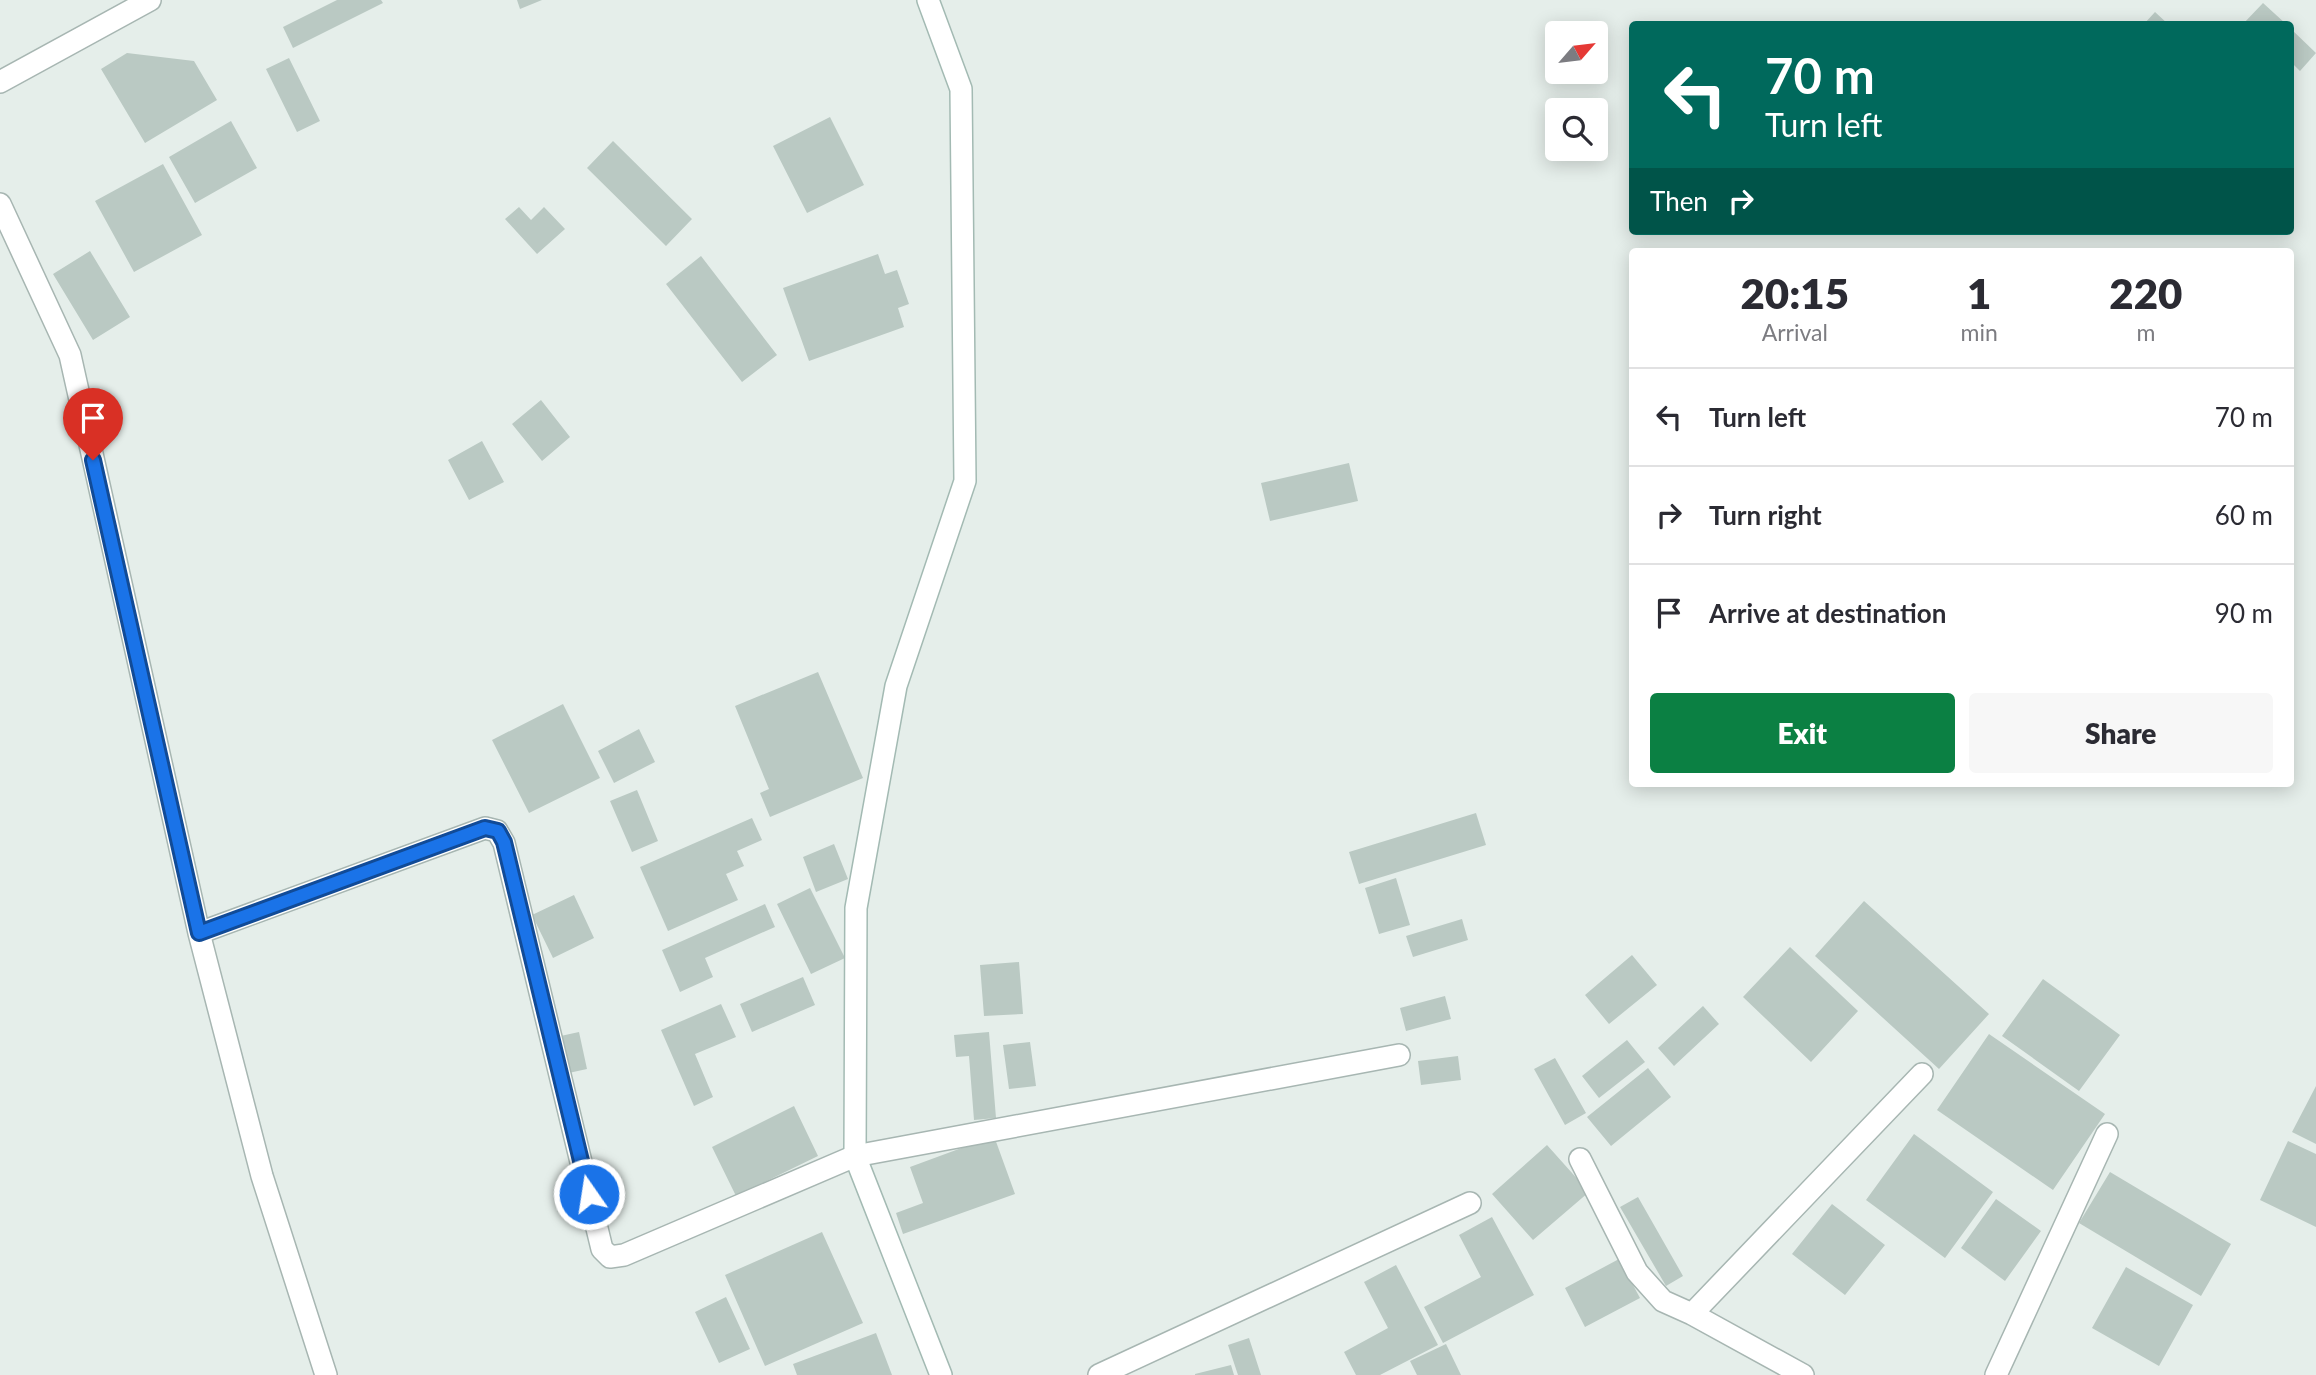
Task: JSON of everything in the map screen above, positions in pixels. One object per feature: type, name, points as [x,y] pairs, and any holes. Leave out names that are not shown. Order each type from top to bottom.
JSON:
[{"type":"street","points":[[0,82],[150,0]]},
{"type":"street","points":[[928,0],[961,89],[965,481],[896,686],[856,908],[855,1156],[940,1375]]},
{"type":"street","points":[[0,204],[69,355],[199,933],[262,1176],[326,1375]]},
{"type":"street","points":[[199,933],[485,828],[498,831],[504,842],[601,1249],[610,1257],[624,1255],[855,1156],[1399,1055]]},
{"type":"street","points":[[1692,1314],[1922,1074]]},
{"type":"street","points":[[1996,1375],[2107,1134]]},
{"type":"street","points":[[1580,1159],[1637,1272],[1662,1301],[1692,1314],[1803,1375]]},
{"type":"street","points":[[1099,1375],[1470,1203]]},
{"type":"building","points":[[337,0],[381,0],[383,3],[293,48],[283,27]]},
{"type":"building","points":[[517,0],[542,0],[520,9]]},
{"type":"building","points":[[2263,3],[2283,21],[2246,21]]},
{"type":"building","points":[[2155,12],[2165,21],[2147,21]]},
{"type":"building","points":[[2294,32],[2316,53],[2300,71],[2294,65]]},
{"type":"building","points":[[127,53],[194,61],[217,100],[145,143],[101,69]]},
{"type":"building","points":[[289,58],[320,121],[297,132],[266,69]]},
{"type":"building","points":[[830,117],[864,185],[807,213],[773,146]]},
{"type":"building","points":[[231,121],[257,168],[195,203],[169,157]]},
{"type":"building","points":[[613,141],[692,219],[666,246],[587,168]]},
{"type":"building","points":[[163,164],[202,235],[134,272],[95,201]]},
{"type":"building","points":[[519,207],[531,220],[544,207],[565,229],[537,254],[505,219]]},
{"type":"building","points":[[90,251],[130,317],[93,340],[53,274]]},
{"type":"building","points":[[878,254],[885,274],[897,270],[909,304],[898,308],[904,327],[809,361],[783,288]]},
{"type":"building","points":[[701,256],[777,355],[742,382],[666,284]]},
{"type":"building","points":[[541,400],[570,437],[542,461],[512,424]]},
{"type":"building","points":[[482,441],[504,482],[469,500],[448,460]]},
{"type":"building","points":[[1349,463],[1358,501],[1270,521],[1261,483]]},
{"type":"building","points":[[818,672],[863,778],[770,817],[760,793],[769,789],[735,706]]},
{"type":"building","points":[[563,704],[600,778],[529,813],[492,740]]},
{"type":"building","points":[[639,729],[655,762],[614,783],[598,751]]},
{"type":"building","points":[[637,790],[658,841],[632,852],[610,801]]},
{"type":"building","points":[[1476,813],[1486,845],[1359,884],[1349,852]]},
{"type":"building","points":[[752,818],[762,840],[737,851],[744,866],[726,874],[738,900],[668,931],[640,867]]},
{"type":"building","points":[[834,844],[848,879],[816,892],[803,857]]},
{"type":"building","points":[[1396,878],[1410,925],[1379,934],[1365,888]]},
{"type":"building","points":[[810,888],[845,958],[811,974],[777,904]]},
{"type":"building","points":[[574,895],[594,938],[553,958],[532,915]]},
{"type":"building","points":[[1864,901],[1989,1014],[1939,1069],[1815,956]]},
{"type":"building","points":[[765,904],[775,927],[705,958],[713,977],[680,992],[662,950]]},
{"type":"building","points":[[1462,919],[1468,940],[1413,957],[1406,936]]},
{"type":"building","points":[[1790,947],[1858,1011],[1811,1062],[1743,997]]},
{"type":"building","points":[[1632,955],[1657,985],[1609,1024],[1585,995]]},
{"type":"building","points":[[1019,962],[1023,1014],[984,1016],[980,965]]},
{"type":"building","points":[[803,977],[815,1005],[752,1032],[740,1004]]},
{"type":"building","points":[[2043,979],[2120,1035],[2079,1091],[2002,1036]]},
{"type":"building","points":[[1445,996],[1451,1019],[1406,1031],[1400,1008]]},
{"type":"building","points":[[721,1004],[736,1037],[695,1054],[713,1097],[694,1106],[661,1030]]},
{"type":"building","points":[[1703,1006],[1719,1024],[1674,1066],[1658,1048]]},
{"type":"building","points":[[579,1032],[587,1069],[564,1074],[556,1037]]},
{"type":"building","points":[[989,1032],[996,1118],[974,1120],[969,1056],[956,1057],[954,1035]]},
{"type":"building","points":[[1989,1034],[2105,1114],[2053,1190],[1937,1110]]},
{"type":"building","points":[[1627,1040],[1645,1062],[1599,1098],[1582,1076]]},
{"type":"building","points":[[1030,1042],[1036,1086],[1009,1089],[1003,1045]]},
{"type":"building","points":[[1458,1056],[1461,1080],[1421,1085],[1418,1061]]},
{"type":"building","points":[[1555,1058],[1586,1113],[1565,1125],[1534,1069]]},
{"type":"building","points":[[1648,1068],[1671,1097],[1611,1146],[1587,1117]]},
{"type":"building","points":[[2316,1086],[2316,1144],[2292,1132]]},
{"type":"building","points":[[794,1106],[818,1156],[736,1196],[712,1147]]},
{"type":"building","points":[[1914,1134],[1993,1192],[1945,1258],[1866,1200]]},
{"type":"building","points":[[994,1136],[1015,1194],[903,1234],[896,1213],[923,1203],[910,1167]]},
{"type":"building","points":[[2288,1141],[2316,1154],[2316,1227],[2260,1200]]},
{"type":"building","points":[[1547,1145],[1589,1192],[1533,1240],[1492,1194]]},
{"type":"building","points":[[2110,1172],[2231,1244],[2201,1296],[2079,1223]]},
{"type":"building","points":[[1638,1197],[1683,1276],[1666,1286],[1620,1207]]},
{"type":"building","points":[[1996,1199],[2041,1231],[2005,1281],[1961,1248]]},
{"type":"building","points":[[1832,1204],[1885,1245],[1845,1295],[1792,1254]]},
{"type":"building","points":[[1492,1217],[1534,1295],[1443,1343],[1424,1307],[1481,1277],[1459,1235]]},
{"type":"building","points":[[822,1232],[863,1323],[765,1366],[725,1275]]},
{"type":"building","points":[[1619,1259],[1640,1298],[1585,1327],[1565,1288]]},
{"type":"building","points":[[1396,1265],[1438,1345],[1380,1375],[1356,1375],[1344,1352],[1388,1328],[1364,1282]]},
{"type":"building","points":[[2126,1267],[2193,1305],[2159,1366],[2092,1328]]},
{"type":"building","points":[[726,1297],[750,1349],[719,1363],[695,1312]]},
{"type":"building","points":[[876,1333],[892,1375],[797,1375],[793,1364]]},
{"type":"building","points":[[1249,1338],[1261,1375],[1238,1375],[1228,1345]]},
{"type":"building","points":[[1446,1344],[1461,1375],[1417,1375],[1410,1361]]},
{"type":"building","points":[[1231,1365],[1234,1375],[1195,1375],[1195,1374]]},
{"type":"route","points":[[93,460],[199,933],[485,828],[498,831],[504,842],[589,1194]]}]
